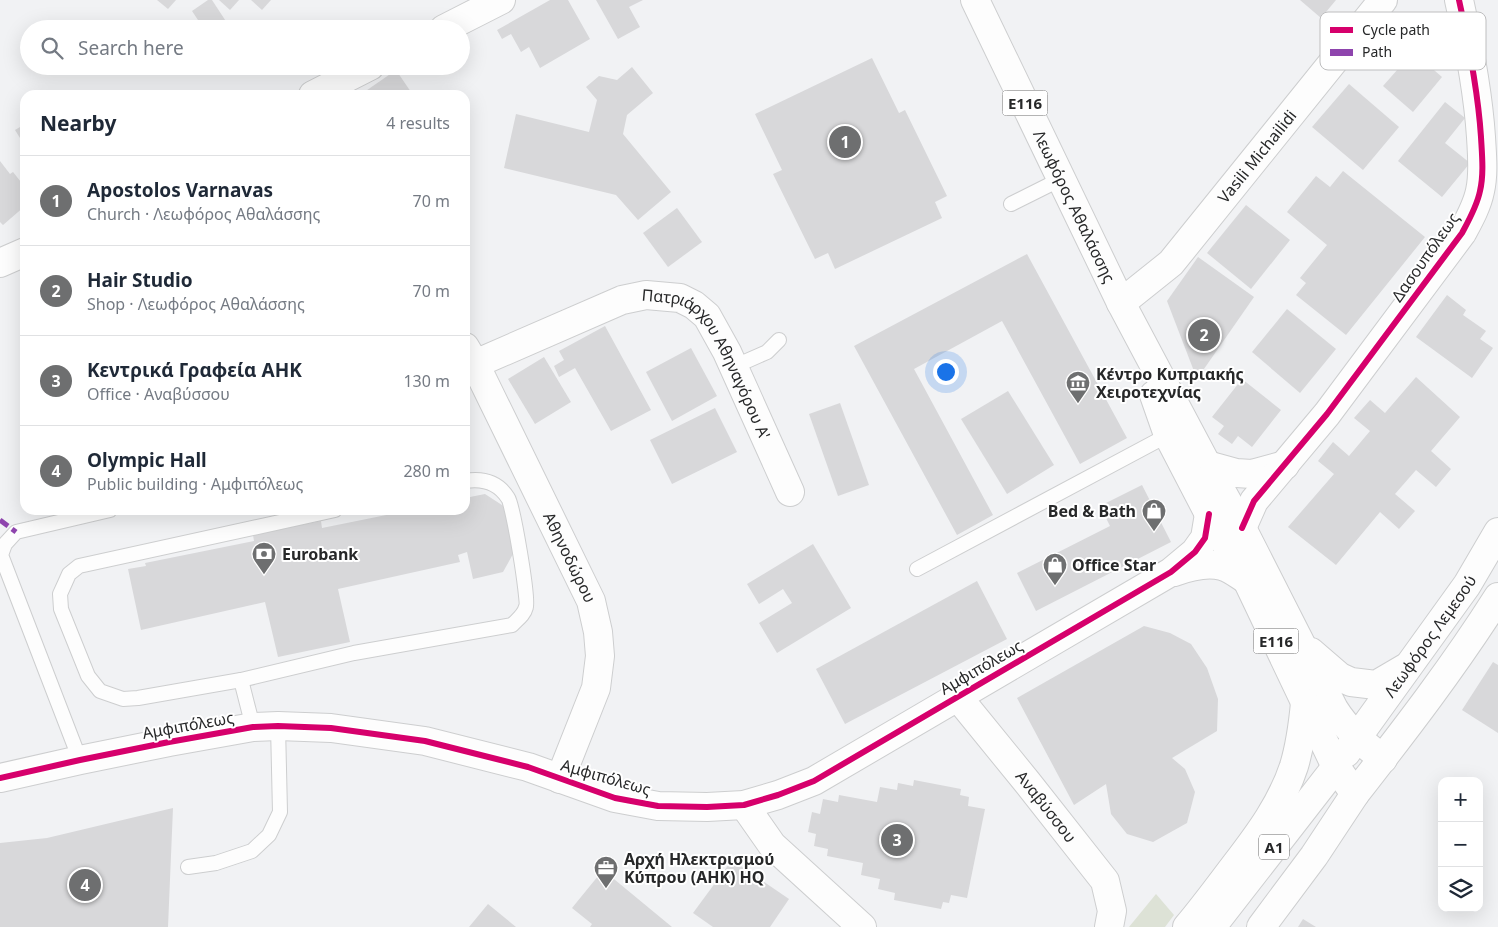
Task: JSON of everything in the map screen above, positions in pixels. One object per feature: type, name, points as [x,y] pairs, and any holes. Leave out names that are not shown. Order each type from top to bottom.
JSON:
[{"type":"main road","points":[[462,20],[501,0]]},
{"type":"main road","name":"Λεωφόρος Αθαλάσσης","points":[[975,0],[1121,303],[1242,528],[1342,721],[1357,739],[1382,759]]},
{"type":"main road","name":"Vasili Michailidi","points":[[1373,12],[1383,0]]},
{"type":"main road","name":"Vasili Michailidi","points":[[1121,303],[1171,264],[1327,70]]},
{"type":"main road","name":"Δασουπόλεως","points":[[1242,528],[1254,502],[1327,414],[1462,233],[1474,210],[1480,190],[1482,161],[1480,110],[1474,70]]},
{"type":"main road","points":[[323,90],[352,75]]},
{"type":"main road","points":[[0,263],[20,254]]},
{"type":"main road","name":"Πατριάρχου Αθηναγόρου Α'","points":[[470,355],[622,300],[646,295],[680,298],[707,316],[715,329],[790,492]]},
{"type":"main road","name":"Λεωφόρος Αθαλάσσης","points":[[1121,303],[1168,435],[1209,514],[1247,580],[1336,767],[1355,794]]},
{"type":"main road","name":"Αθηνοδώρου","points":[[470,355],[591,601],[598,632],[600,656],[596,688],[560,779]]},
{"type":"main road","points":[[1207,465],[1236,473],[1252,474],[1285,465]]},
{"type":"main road","name":"Αμφιπόλεως","points":[[0,778],[80,760],[265,727],[331,728],[425,741],[528,767],[615,798],[658,806],[707,807],[744,805],[778,795],[814,781],[1171,572],[1195,552],[1205,538],[1209,514]]},
{"type":"main road","name":"Λεωφόρος Λεμεσού","points":[[1357,739],[1467,586],[1498,532]]},
{"type":"main road","name":"Αμφιπόλεως","points":[[1171,572],[1204,565],[1222,566],[1247,580]]},
{"type":"main road","name":"Λεωφόρος Λεμεσού","points":[[1382,759],[1474,635],[1498,597]]},
{"type":"main road","points":[[1299,640],[1326,666],[1340,677],[1351,682],[1376,685],[1411,664]]},
{"type":"main road","name":"Αναβύσσου","points":[[957,696],[1104,881],[1112,911],[1109,927]]},
{"type":"main road","points":[[1187,927],[1260,832],[1282,796],[1296,759],[1303,725],[1305,703]]},
{"type":"main road","name":"A1","points":[[1211,927],[1357,739]]},
{"type":"main road","name":"A1","points":[[1261,927],[1314,856],[1355,794],[1382,759]]},
{"type":"main road","points":[[744,805],[772,844],[862,927]]},
{"type":"lane","points":[[1011,204],[1062,179]]},
{"type":"lane","points":[[733,367],[767,352],[778,340]]},
{"type":"lane","points":[[917,569],[1168,435]]},
{"type":"lane","points":[[312,515],[79,566],[69,574],[60,594],[61,608],[88,676],[100,691],[123,699],[138,698],[241,680],[354,653],[512,625],[522,616],[527,605],[523,569],[509,499],[492,483],[481,479],[470,481]]},
{"type":"lane","points":[[80,760],[1,555],[5,544],[16,532],[89,515]]},
{"type":"lane","points":[[188,867],[216,863],[252,851],[270,834],[280,812],[265,727],[241,680]]},
{"type":"shaded area","points":[[1156,894],[1174,915],[1165,927],[1129,927]]},
{"type":"building","points":[[157,0],[176,0],[168,9]]},
{"type":"building","points":[[208,0],[212,0],[225,20],[198,20],[192,11]]},
{"type":"building","points":[[219,0],[239,0],[230,10]]},
{"type":"building","points":[[251,0],[271,0],[262,10]]},
{"type":"building","points":[[550,0],[568,0],[590,39],[540,68],[529,47],[521,52],[511,34],[502,39],[497,30]]},
{"type":"building","points":[[596,0],[643,0],[629,7],[640,27],[618,39]]},
{"type":"building","points":[[1300,0],[1336,0],[1326,12],[1320,12],[1320,17]]},
{"type":"building","points":[[872,58],[899,113],[905,110],[947,196],[935,202],[942,218],[835,269],[828,253],[815,259],[773,174],[782,170],[755,114]]},
{"type":"building","points":[[632,67],[653,93],[627,115],[623,134],[671,192],[638,220],[616,195],[504,168],[516,114],[589,132],[597,100],[586,87],[599,76],[617,80]]},
{"type":"building","points":[[1397,70],[1434,70],[1442,77],[1413,112],[1383,86]]},
{"type":"building","points":[[389,75],[399,75],[410,90],[367,90]]},
{"type":"building","points":[[1349,84],[1399,127],[1363,170],[1312,127]]},
{"type":"building","points":[[1445,102],[1465,118],[1445,143],[1470,163],[1442,197],[1398,161]]},
{"type":"building","points":[[20,127],[20,138],[15,130]]},
{"type":"building","points":[[0,161],[10,174],[13,172],[20,181],[20,210],[3,225],[0,222]]},
{"type":"building","points":[[1343,171],[1425,237],[1346,335],[1296,295],[1306,283],[1300,278],[1327,245],[1287,212],[1316,176],[1330,187]]},
{"type":"building","points":[[1246,205],[1290,240],[1251,289],[1207,253]]},
{"type":"building","points":[[677,208],[702,242],[668,267],[643,233]]},
{"type":"building","name":"Κέντρο Κυπριακής Χειροτεχνίας","points":[[1027,254],[1127,438],[1080,464],[1002,321],[914,369],[993,515],[957,535],[854,346]]},
{"type":"building","points":[[1198,257],[1254,297],[1197,379],[1167,301]]},
{"type":"building","points":[[1447,295],[1466,310],[1463,315],[1486,331],[1480,339],[1493,348],[1472,378],[1416,337]]},
{"type":"building","points":[[1287,309],[1336,349],[1300,393],[1252,352]]},
{"type":"building","points":[[605,326],[651,410],[611,431],[575,368],[559,377],[554,366],[564,360],[559,351]]},
{"type":"building","points":[[691,348],[717,396],[672,421],[646,372]]},
{"type":"building","points":[[544,357],[571,402],[535,424],[508,379]]},
{"type":"building","points":[[1416,377],[1460,417],[1431,451],[1451,469],[1436,487],[1416,470],[1395,494],[1415,511],[1399,529],[1380,512],[1336,565],[1288,527],[1334,474],[1318,461],[1333,442],[1349,456],[1370,431],[1354,418],[1370,400],[1385,413]]},
{"type":"building","points":[[1242,379],[1281,410],[1252,447],[1238,436],[1232,444],[1218,434],[1224,426],[1212,417]]},
{"type":"building","points":[[1008,391],[1054,465],[1007,494],[961,419]]},
{"type":"building","points":[[840,403],[869,485],[838,496],[809,414]]},
{"type":"building","points":[[715,408],[737,452],[672,484],[650,440]]},
{"type":"building","points":[[1142,485],[1171,542],[1036,611],[1017,573],[1110,526],[1100,506]]},
{"type":"building","name":"Eurobank","points":[[485,494],[505,507],[513,554],[503,572],[473,579],[467,552],[458,555],[460,562],[338,589],[350,642],[278,657],[265,602],[141,630],[128,569],[146,566],[145,563],[254,541],[253,535],[276,530],[275,526],[295,522],[296,526],[321,521],[322,528],[386,515],[470,515],[470,497]]},
{"type":"building","points":[[813,544],[851,608],[777,653],[759,623],[792,603],[783,589],[759,604],[747,584]]},
{"type":"building","points":[[977,581],[1007,639],[845,724],[816,669]]},
{"type":"building","points":[[1144,626],[1170,633],[1191,644],[1207,668],[1218,699],[1217,731],[1172,758],[1185,769],[1195,792],[1187,823],[1153,842],[1127,834],[1111,814],[1106,784],[1074,805],[1017,698]]},
{"type":"building","points":[[1493,662],[1498,665],[1498,733],[1462,710]]},
{"type":"building","points":[[914,780],[961,789],[960,795],[969,797],[968,806],[985,809],[967,898],[951,895],[949,903],[943,902],[941,909],[894,900],[895,893],[878,889],[880,879],[861,875],[863,863],[827,856],[828,849],[814,846],[816,834],[808,832],[812,812],[820,814],[823,799],[838,802],[839,795],[877,802],[880,787],[897,790],[898,783],[913,786]]},
{"type":"building","points":[[173,808],[168,927],[0,927],[0,843],[47,838]]},
{"type":"building","points":[[732,860],[789,899],[770,927],[713,927],[693,913]]},
{"type":"building","name":"Αρχή Ηλεκτρισμού Κύπρου (ΑΗΚ) HQ","points":[[603,870],[672,927],[590,927],[592,924],[572,908]]},
{"type":"building","points":[[488,904],[516,927],[469,927]]},
{"type":"building","points":[[1303,919],[1316,927],[1298,927]]},
{"type":"marked path","points":[[0,520],[16,532]]},
{"type":"cycle path","points":[[1459,0],[1461,12]]},
{"type":"cycle path","points":[[1242,528],[1254,501],[1327,414],[1462,233],[1470,218],[1479,197],[1482,178],[1481,137],[1473,70]]},
{"type":"cycle path","points":[[0,778],[169,742],[253,727],[278,726],[331,728],[425,741],[528,767],[615,798],[658,806],[707,807],[744,805],[778,795],[814,781],[1171,572],[1195,552],[1205,538],[1209,514]]},
{"type":"place","name":"Apostolos Varnavas","points":[[845,142]]},
{"type":"place","name":"Hair Studio","points":[[1204,335]]},
{"type":"place","name":"Κέντρο Κυπριακής Χειροτεχνίας","points":[[1078,404]]},
{"type":"place","name":"Bed & Bath","points":[[1154,532]]},
{"type":"place","name":"Eurobank","points":[[264,575]]},
{"type":"place","name":"Office Star","points":[[1055,586]]},
{"type":"place","name":"Κεντρικά Γραφεία ΑΗΚ","points":[[897,840]]},
{"type":"place","name":"Olympic Hall","points":[[85,885]]},
{"type":"place","name":"Αρχή Ηλεκτρισμού Κύπρου (ΑΗΚ) HQ","points":[[606,889]]}]
